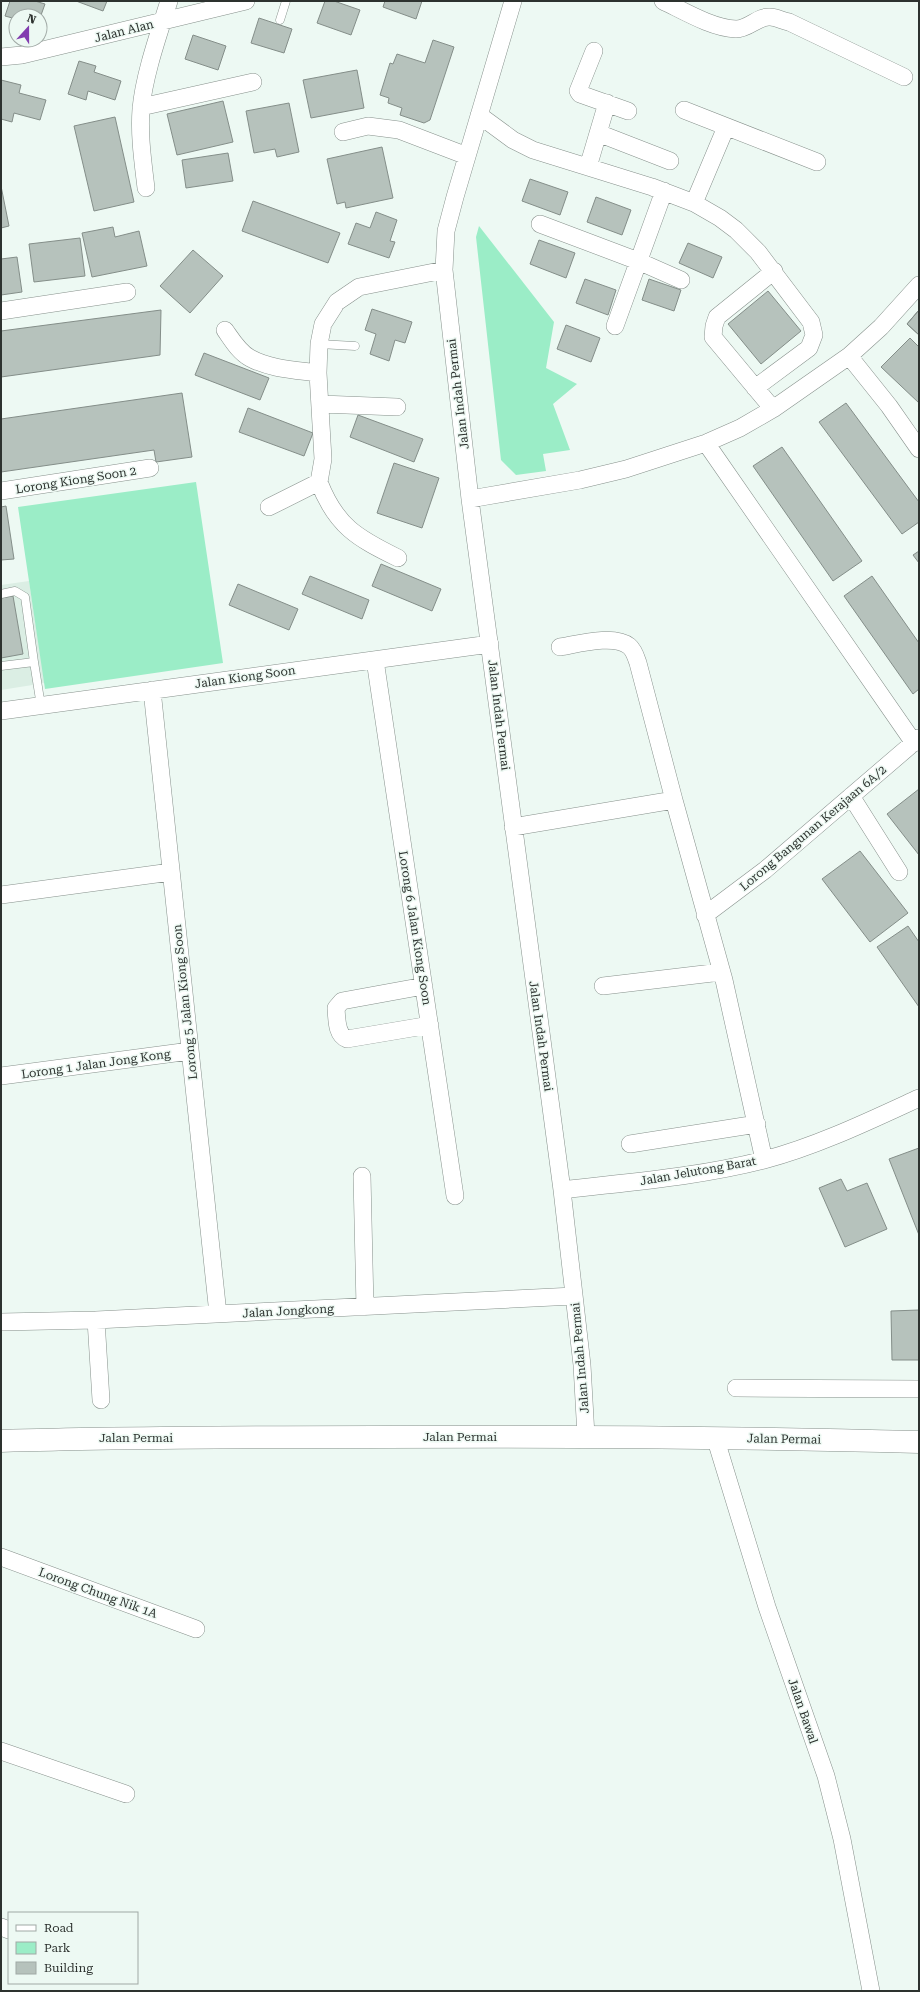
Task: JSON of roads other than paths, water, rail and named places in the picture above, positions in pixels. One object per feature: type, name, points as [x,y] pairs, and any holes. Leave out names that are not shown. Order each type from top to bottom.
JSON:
[{"type":"street","points":[[146,188],[140,139],[141,107],[151,60],[169,1]]},
{"type":"street","name":"Jalan Alan","points":[[1,57],[22,55],[246,1]]},
{"type":"street","name":"Jalan Indah Permai","points":[[513,1],[446,231],[444,270],[470,499],[562,1190],[582,1366],[586,1436]]},
{"type":"street","points":[[663,1],[704,21],[735,29],[744,28],[762,18],[770,17],[788,22],[904,77]]},
{"type":"street","points":[[594,51],[578,91],[580,94],[628,110]]},
{"type":"street","points":[[141,107],[253,82]]},
{"type":"street","points":[[588,167],[608,103]]},
{"type":"street","points":[[684,110],[817,162]]},
{"type":"street","points":[[479,115],[513,140],[533,150],[694,203],[720,218],[736,230],[758,252],[774,272],[811,322],[814,335],[809,348],[755,388]]},
{"type":"street","points":[[344,132],[368,126],[399,130],[467,156]]},
{"type":"street","points":[[694,203],[726,127]]},
{"type":"street","points":[[598,133],[670,161]]},
{"type":"street","points":[[615,326],[664,192]]},
{"type":"street","points":[[540,224],[638,261],[681,280]]},
{"type":"street","points":[[398,558],[369,544],[347,529],[328,504],[319,482],[323,459],[318,373],[319,344],[323,324],[337,302],[359,287],[444,270]]},
{"type":"street","points":[[773,409],[713,337],[714,326],[717,318],[774,272]]},
{"type":"street","points":[[470,499],[580,480],[626,469],[706,443],[740,428],[773,409],[849,356],[881,327],[919,285]]},
{"type":"street","points":[[1,311],[127,292]]},
{"type":"street","points":[[225,330],[249,358],[271,366],[318,373]]},
{"type":"street","points":[[849,356],[889,406],[919,449]]},
{"type":"street","points":[[320,404],[397,408]]},
{"type":"street","points":[[706,443],[916,741]]},
{"type":"street","name":"Lorong Kiong Soon 2","points":[[1,491],[150,468]]},
{"type":"street","points":[[269,507],[319,482]]},
{"type":"street","points":[[560,647],[602,640],[619,641],[633,650],[638,663],[721,972],[757,1124],[764,1160]]},
{"type":"street","name":"Jalan Kiong Soon","points":[[1,711],[490,644]]},
{"type":"street","name":"Lorong 6 Jalan Kiong Soon","points":[[375,660],[455,1196]]},
{"type":"street","name":"Lorong 5 Jalan Kiong Soon","points":[[152,690],[218,1314]]},
{"type":"street","name":"Lorong Bangunan Kerajaan 6A/2","points":[[706,915],[765,870],[916,741]]},
{"type":"street","points":[[851,796],[899,872]]},
{"type":"street","points":[[513,827],[674,800]]},
{"type":"street","points":[[1,895],[171,872]]},
{"type":"street","points":[[603,986],[721,972]]},
{"type":"street","points":[[424,986],[342,1001],[336,1008],[339,1033],[342,1037],[347,1039],[430,1025]]},
{"type":"street","name":"Lorong 1 Jalan Jong Kong","points":[[1,1076],[190,1051]]},
{"type":"street","name":"Jalan Jelutong Barat","points":[[562,1190],[691,1174],[764,1160],[823,1140],[919,1098]]},
{"type":"street","points":[[630,1144],[757,1124]]},
{"type":"street","points":[[362,1176],[365,1307]]},
{"type":"street","name":"Jalan Jongkong","points":[[1,1322],[96,1320],[574,1296]]},
{"type":"street","points":[[96,1320],[101,1400]]},
{"type":"street","points":[[736,1388],[919,1389]]},
{"type":"street","name":"Jalan Permai","points":[[1,1441],[102,1438],[586,1436],[715,1437],[919,1442]]},
{"type":"street","name":"Jalan Bawal","points":[[715,1437],[767,1607],[826,1776],[842,1840],[871,1991]]},
{"type":"street","name":"Lorong Chung Nik 1A","points":[[1,1557],[196,1629]]},
{"type":"street","points":[[1,1751],[126,1794]]},
{"type":"lane","points":[[280,20],[286,1]]},
{"type":"lane","points":[[319,344],[355,346]]},
{"type":"lane","points":[[1,594],[15,591],[25,597],[41,706]]},
{"type":"lane","points":[[1,666],[34,662]]}]
